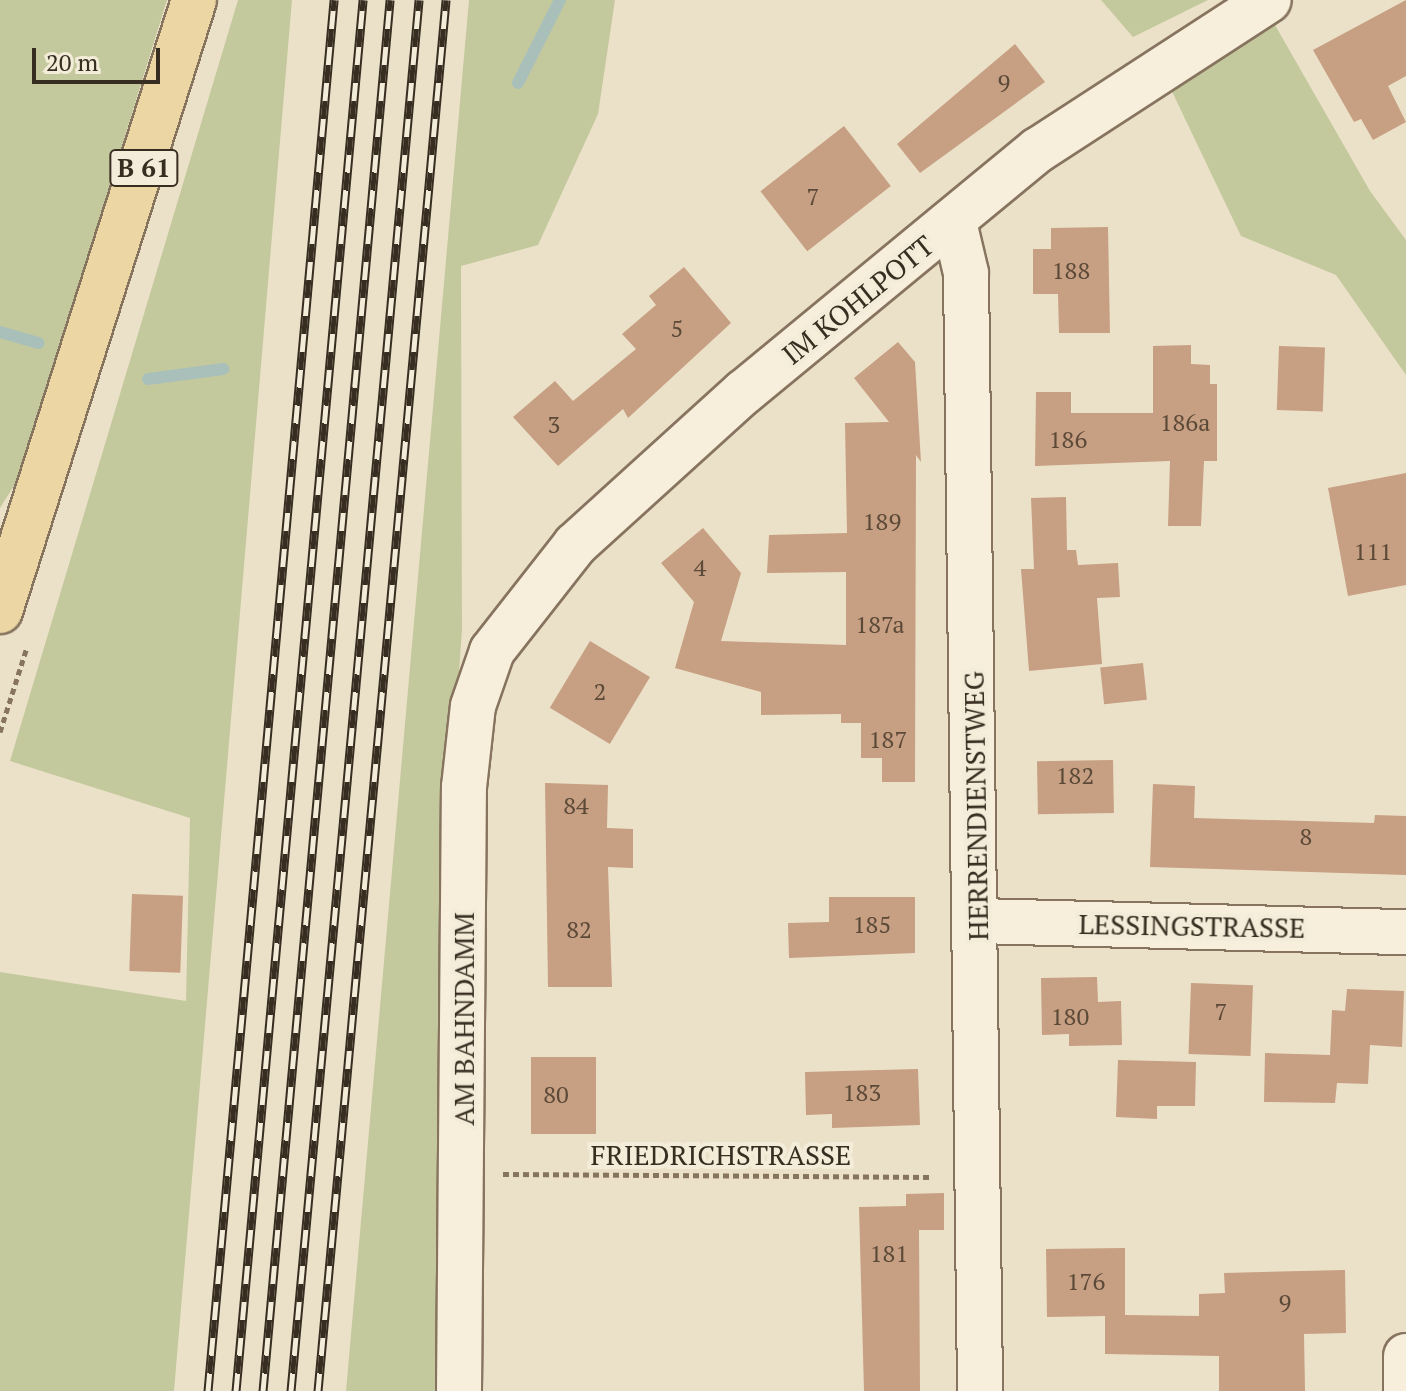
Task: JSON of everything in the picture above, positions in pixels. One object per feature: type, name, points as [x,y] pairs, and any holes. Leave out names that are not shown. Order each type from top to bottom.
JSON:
[{"type":"main road","name":"B 61","points":[[0,611],[194,0]]},
{"type":"street","name":"IM KOHLPOTT","points":[[492,651],[587,535],[744,392],[1038,150],[1269,0]]},
{"type":"street","name":"HERRENDIENSTWEG","points":[[954,222],[966,273],[978,921],[980,1391]]},
{"type":"street","name":"AM BAHNDAMM","points":[[459,1391],[464,1173],[464,787],[473,706],[492,651]]},
{"type":"street","name":"LESSINGSTRASSE","points":[[978,921],[1406,932]]},
{"type":"street","points":[[1406,1356],[1406,1391]]},
{"type":"path","points":[[0,732],[21,667]]},
{"type":"path","name":"FRIEDRICHSTRASSE","points":[[464,1173],[978,1178]]},
{"type":"green space","points":[[0,0],[167,0],[20,476],[0,508]]},
{"type":"green space","points":[[238,0],[292,0],[174,1391],[0,1391],[0,972],[186,1001],[190,818],[10,761]]},
{"type":"green space","points":[[469,0],[615,0],[598,114],[538,245],[461,266],[462,629],[453,761],[443,1391],[346,1391]]},
{"type":"green space","points":[[1101,0],[1208,0],[1133,37]]},
{"type":"green space","points":[[1275,25],[1370,191],[1406,240],[1406,375],[1336,275],[1241,236],[1166,79]]},
{"type":"building","points":[[1406,0],[1406,76],[1388,86],[1406,122],[1373,140],[1361,119],[1354,122],[1313,50]]},
{"type":"building","points":[[1015,44],[1045,82],[920,173],[897,144]]},
{"type":"building","points":[[844,126],[891,186],[807,251],[760,191]]},
{"type":"building","points":[[1108,227],[1110,333],[1059,333],[1058,294],[1033,294],[1033,249],[1051,249],[1051,228]]},
{"type":"building","points":[[684,267],[731,323],[628,418],[623,409],[558,466],[513,417],[555,381],[573,401],[636,349],[622,334],[656,305],[649,296]]},
{"type":"building","points":[[898,342],[915,362],[921,462],[916,455],[915,782],[882,782],[882,758],[861,758],[861,723],[841,723],[841,714],[761,715],[761,692],[675,668],[694,602],[661,563],[703,528],[741,573],[721,641],[846,645],[846,572],[767,573],[769,535],[847,533],[845,423],[889,422],[854,378]]},
{"type":"building","points":[[1191,345],[1191,364],[1210,365],[1210,384],[1217,384],[1217,461],[1204,461],[1201,526],[1168,526],[1170,461],[1035,466],[1036,392],[1071,392],[1071,413],[1153,413],[1153,346]]},
{"type":"building","points":[[1279,346],[1325,348],[1323,412],[1277,410]]},
{"type":"building","points":[[1406,473],[1406,585],[1348,596],[1328,488]]},
{"type":"building","points":[[1066,497],[1067,550],[1076,550],[1078,565],[1118,563],[1120,597],[1097,598],[1102,664],[1029,671],[1021,569],[1034,569],[1031,498]]},
{"type":"building","points":[[590,641],[650,677],[610,744],[550,708]]},
{"type":"building","points":[[1143,663],[1147,700],[1104,704],[1100,667]]},
{"type":"building","points":[[1113,760],[1114,813],[1038,814],[1037,761]]},
{"type":"building","points":[[545,783],[608,785],[607,828],[633,829],[633,868],[608,867],[612,987],[548,987]]},
{"type":"building","points":[[1153,784],[1195,786],[1194,818],[1374,823],[1375,815],[1406,816],[1406,875],[1150,867]]},
{"type":"building","points":[[132,894],[183,896],[180,973],[129,971]]},
{"type":"building","points":[[829,897],[915,897],[915,953],[789,958],[788,923],[829,922]]},
{"type":"building","points":[[1097,977],[1098,1002],[1121,1001],[1122,1045],[1069,1046],[1069,1034],[1042,1035],[1041,978]]},
{"type":"building","points":[[1191,983],[1253,985],[1250,1056],[1189,1054]]},
{"type":"building","points":[[1347,989],[1404,991],[1402,1047],[1370,1045],[1368,1084],[1337,1083],[1335,1103],[1264,1102],[1265,1053],[1330,1055],[1332,1010],[1345,1011]]},
{"type":"building","points":[[531,1057],[596,1057],[596,1134],[531,1134]]},
{"type":"building","points":[[1118,1060],[1196,1062],[1195,1106],[1157,1106],[1157,1119],[1116,1117]]},
{"type":"building","points":[[918,1069],[920,1125],[832,1128],[832,1114],[806,1115],[805,1072]]},
{"type":"building","points":[[944,1193],[944,1230],[919,1230],[920,1391],[864,1391],[859,1207],[906,1206],[906,1194]]},
{"type":"building","points":[[1125,1248],[1125,1315],[1199,1316],[1199,1294],[1225,1293],[1224,1273],[1345,1270],[1346,1333],[1304,1334],[1305,1391],[1219,1391],[1219,1356],[1105,1354],[1105,1316],[1047,1317],[1046,1249]]},
{"type":"waterway","points":[[518,83],[560,0]]},
{"type":"waterway","points":[[0,332],[38,343]]},
{"type":"waterway","points":[[148,379],[223,369]]},
{"type":"railway","points":[[208,1391],[334,0]]},
{"type":"railway","points":[[236,1391],[363,0]]},
{"type":"railway","points":[[263,1391],[390,0]]},
{"type":"railway","points":[[291,1391],[419,0]]},
{"type":"railway","points":[[318,1391],[446,0]]}]
